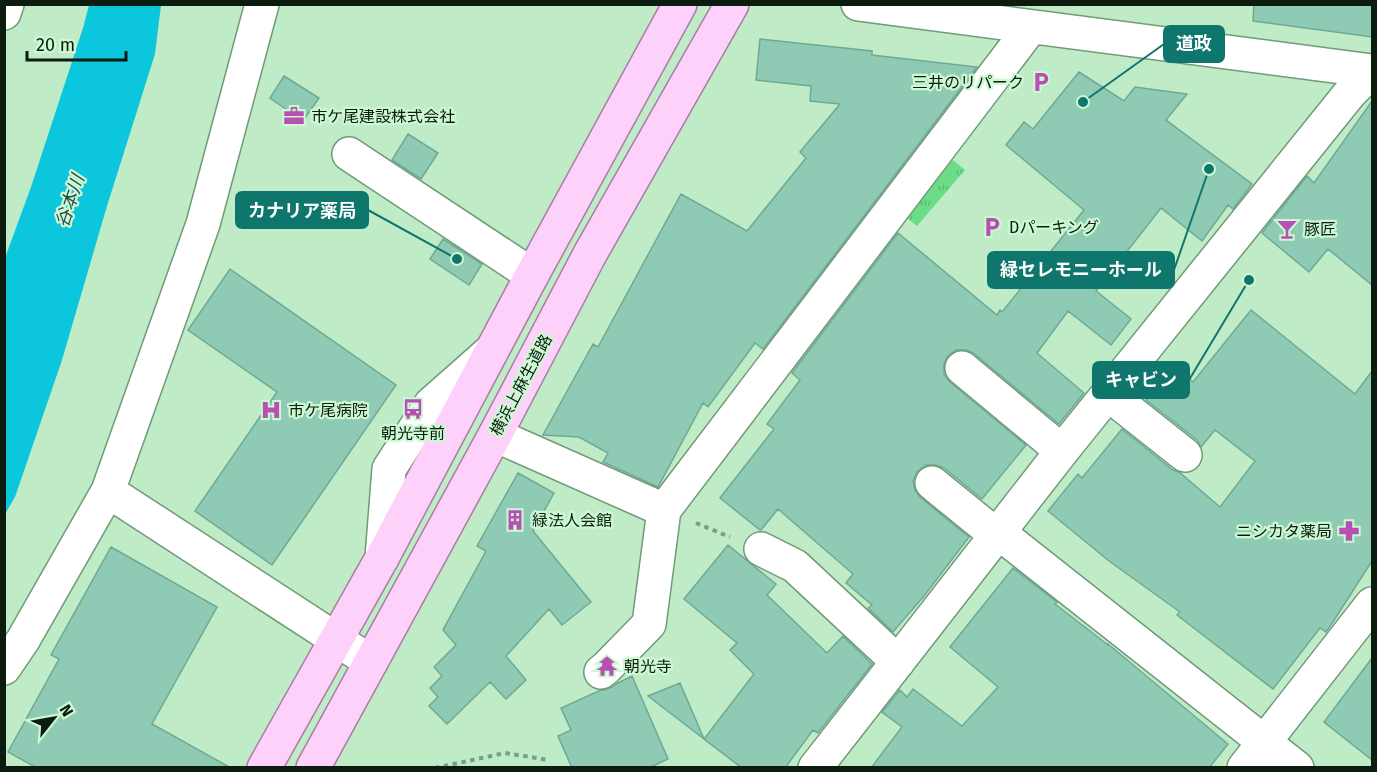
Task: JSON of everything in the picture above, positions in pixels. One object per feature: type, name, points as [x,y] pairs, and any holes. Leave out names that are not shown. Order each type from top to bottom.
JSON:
[{"type":"main road","points":[[264,768],[382,558],[491,351],[680,4]]},
{"type":"main road","name":"横浜上麻生道路","points":[[313,768],[495,435],[590,254],[732,4]]},
{"type":"street","points":[[4,13],[7,4]]},
{"type":"street","points":[[4,668],[23,640],[108,491],[203,224],[262,4]]},
{"type":"street","points":[[858,4],[1372,71]]},
{"type":"street","points":[[601,672],[649,624],[664,510],[1031,27]]},
{"type":"street","points":[[815,768],[1062,451],[1350,93],[1372,71]]},
{"type":"street","points":[[349,153],[532,275]]},
{"type":"street","points":[[962,368],[1062,451]]},
{"type":"street","points":[[1108,394],[1185,455]]},
{"type":"street","points":[[495,435],[664,510]]},
{"type":"street","points":[[932,483],[1297,768]]},
{"type":"street","points":[[108,491],[371,662]]},
{"type":"street","points":[[761,549],[795,566],[898,662]]},
{"type":"street","points":[[1244,768],[1372,604]]},
{"type":"path","points":[[664,510],[761,549]]},
{"type":"path","points":[[435,768],[505,753],[549,760]]},
{"type":"path","points":[[470,768],[472,760]]},
{"type":"green space","points":[[953,160],[965,170],[917,226],[906,217]]},
{"type":"water","name":"谷本川","points":[[89,5],[161,5],[155,54],[62,360],[15,497],[5,514],[5,258],[31,187]]},
{"type":"building","points":[[1254,4],[1372,4],[1372,37],[1253,21]]},
{"type":"building","points":[[760,39],[872,51],[872,55],[977,67],[763,349],[755,343],[708,407],[703,403],[658,487],[603,462],[608,453],[579,437],[543,435],[593,344],[598,347],[681,194],[747,231],[806,158],[800,152],[840,104],[810,101],[811,86],[756,80]]},
{"type":"building","points":[[1079,72],[1124,101],[1135,87],[1187,94],[1166,120],[1252,184],[1233,209],[1228,205],[1202,241],[1161,208],[1096,291],[1131,319],[1111,345],[1068,311],[1037,353],[1084,393],[1059,424],[973,353],[956,350],[947,357],[944,374],[950,382],[1026,445],[982,499],[944,468],[926,465],[917,472],[913,481],[920,497],[969,537],[893,632],[868,608],[872,605],[846,583],[853,574],[778,509],[760,530],[720,498],[774,429],[767,424],[800,380],[792,373],[898,233],[997,315],[1000,310],[1002,312],[1084,210],[1006,145],[1024,122],[1033,129]]},
{"type":"building","points":[[284,76],[319,98],[303,121],[270,98]]},
{"type":"building","points":[[1372,101],[1372,285],[1328,249],[1309,272],[1262,233],[1307,176],[1314,183]]},
{"type":"building","points":[[408,134],[438,153],[421,179],[392,160]]},
{"type":"building","points":[[443,239],[482,264],[469,285],[430,259]]},
{"type":"building","points":[[230,269],[396,385],[272,565],[195,511],[277,392],[188,330]]},
{"type":"building","points":[[1251,310],[1355,394],[1372,371],[1372,561],[1326,632],[1320,628],[1273,689],[1177,615],[1180,612],[1109,561],[1048,511],[1078,474],[1082,478],[1122,429],[1173,470],[1179,472],[1220,507],[1255,461],[1215,430],[1201,447],[1197,440],[1146,400],[1146,397],[1174,366],[1193,382]]},
{"type":"building","points":[[518,473],[554,493],[533,531],[591,602],[562,625],[549,609],[506,656],[526,680],[506,699],[490,682],[447,724],[429,706],[438,697],[430,688],[442,676],[434,667],[456,645],[443,630],[486,551],[477,546]]},
{"type":"building","points":[[728,545],[776,584],[767,595],[827,653],[843,636],[872,664],[818,733],[813,730],[785,768],[742,768],[704,739],[754,674],[730,650],[737,643],[684,599]]},
{"type":"building","points":[[111,547],[217,607],[152,724],[231,768],[37,768],[8,752],[59,659],[51,655]]},
{"type":"building","points":[[1013,568],[1228,744],[1209,768],[871,768],[902,727],[882,712],[900,690],[907,697],[913,689],[962,726],[998,687],[950,647]]},
{"type":"building","points":[[1372,658],[1372,760],[1324,722]]},
{"type":"building","points":[[632,676],[668,759],[649,768],[572,768],[558,736],[571,730],[561,708],[612,687]]},
{"type":"building","points":[[680,683],[704,739],[648,696]]},
{"type":"place","name":"三井のリパーク","points":[[1041,82]]},
{"type":"place","name":"道政","points":[[1083,102]]},
{"type":"place","name":"市ケ尾建設株式会社","points":[[294,116]]},
{"type":"place","name":"緑セレモニーホール","points":[[1209,169]]},
{"type":"place","name":"Dパーキング","points":[[992,227]]},
{"type":"place","name":"豚匠","points":[[1287,229]]},
{"type":"place","name":"カナリア薬局","points":[[457,259]]},
{"type":"place","name":"キャビン","points":[[1249,280]]},
{"type":"place","name":"朝光寺前","points":[[413,409]]},
{"type":"place","name":"市ケ尾病院","points":[[271,410]]},
{"type":"place","name":"緑法人会館","points":[[515,520]]},
{"type":"place","name":"ニシカタ薬局","points":[[1349,531]]},
{"type":"place","name":"朝光寺","points":[[607,666]]}]
